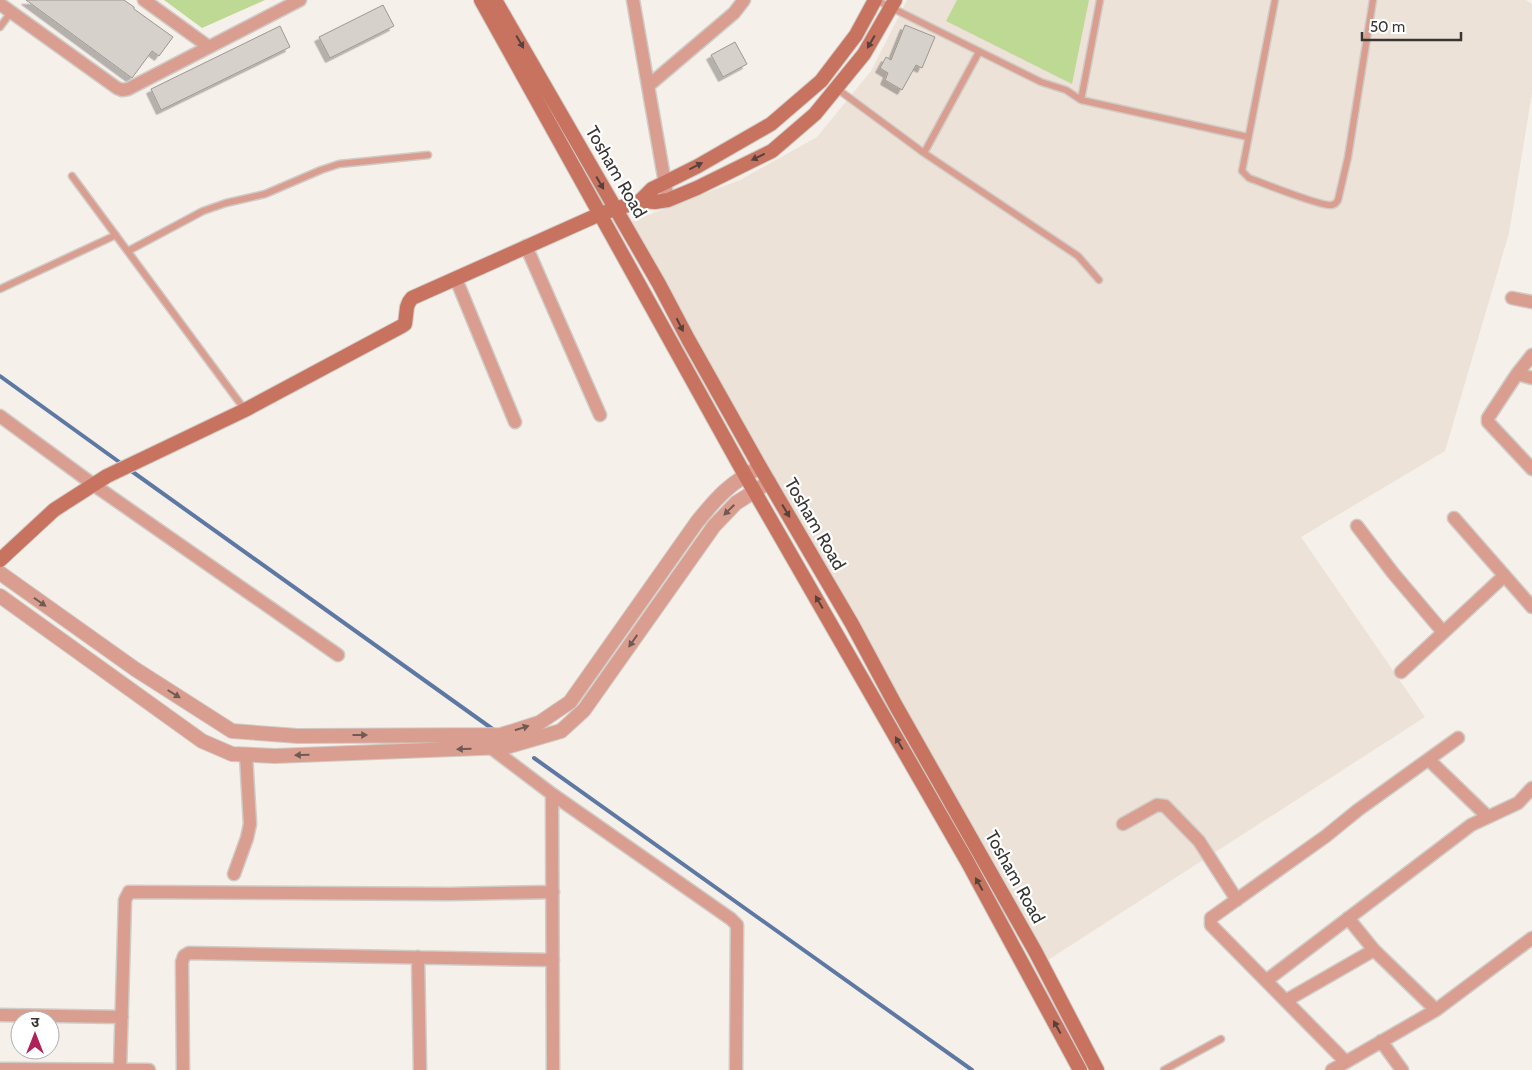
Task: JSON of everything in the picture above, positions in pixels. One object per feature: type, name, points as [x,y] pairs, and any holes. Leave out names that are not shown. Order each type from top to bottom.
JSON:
[{"type":"main road","name":"Tosham Road","points":[[481,0],[744,475],[755,491],[966,861],[1080,1070]]},
{"type":"main road","name":"Tosham Road","points":[[495,0],[659,284],[760,467],[852,624],[896,706],[1035,951],[1097,1070]]},
{"type":"main road","points":[[640,201],[652,189],[698,166],[771,124],[821,81],[856,35],[876,0]]},
{"type":"main road","points":[[0,560],[54,510],[94,485],[245,410],[402,326],[406,321],[408,302],[412,298],[600,214],[640,201],[655,202],[668,200],[772,151],[815,114],[864,54],[893,4]]},
{"type":"main road","points":[[717,155],[726,174]]},
{"type":"street","points":[[144,0],[209,47]]},
{"type":"street","points":[[0,4],[122,90],[128,89],[300,0]]},
{"type":"street","points":[[633,0],[668,200]]},
{"type":"street","points":[[648,86],[734,13],[744,0]]},
{"type":"street","points":[[526,246],[600,415]]},
{"type":"street","points":[[456,279],[515,422]]},
{"type":"street","points":[[1512,298],[1532,302]]},
{"type":"street","points":[[1532,355],[1488,418],[1488,422],[1532,468]]},
{"type":"street","points":[[1517,374],[1532,378]]},
{"type":"street","points":[[0,416],[94,485],[338,655]]},
{"type":"street","points":[[0,573],[134,669],[232,731],[298,736],[502,735],[538,723],[570,702],[713,501],[733,482],[760,467]]},
{"type":"street","points":[[0,596],[202,741],[232,754],[275,756],[506,748],[561,731],[584,710],[714,526],[736,503],[769,482]]},
{"type":"street","points":[[1454,518],[1532,607]]},
{"type":"street","points":[[1357,526],[1442,632]]},
{"type":"street","points":[[1401,672],[1504,576]]},
{"type":"street","points":[[474,735],[552,794],[732,919],[737,925],[736,1070]]},
{"type":"street","points":[[1346,1062],[1211,925],[1211,918],[1458,738]]},
{"type":"street","points":[[234,874],[250,824],[246,755]]},
{"type":"street","points":[[1429,760],[1488,817]]},
{"type":"street","points":[[1267,980],[1471,825],[1518,803],[1532,788]]},
{"type":"street","points":[[552,794],[553,1070]]},
{"type":"street","points":[[1123,824],[1157,805],[1165,806],[1199,842],[1236,900]]},
{"type":"street","points":[[120,1070],[125,900],[129,892],[450,894],[552,892]]},
{"type":"street","points":[[1348,918],[1374,950],[1436,1010]]},
{"type":"street","points":[[1332,1070],[1436,1010],[1532,938]]},
{"type":"street","points":[[1287,1000],[1374,950]]},
{"type":"street","points":[[183,1070],[182,962],[184,956],[189,953],[552,960]]},
{"type":"street","points":[[418,957],[420,1070]]},
{"type":"street","points":[[0,1015],[122,1017]]},
{"type":"street","points":[[1381,1041],[1402,1070]]},
{"type":"street","points":[[2,1069],[150,1070]]},
{"type":"lane","points":[[876,0],[893,4],[979,52],[1041,82],[1066,90],[1081,100],[1248,138]]},
{"type":"lane","points":[[1081,100],[1100,0]]},
{"type":"lane","points":[[1275,0],[1242,171],[1249,178],[1317,202],[1331,205],[1336,204],[1338,200],[1348,156],[1373,0]]},
{"type":"lane","points":[[0,27],[11,12]]},
{"type":"lane","points":[[924,153],[979,52]]},
{"type":"lane","points":[[836,88],[924,153],[1078,256],[1099,280]]},
{"type":"lane","points":[[128,250],[203,211],[226,203],[266,194],[339,164],[428,155]]},
{"type":"lane","points":[[72,176],[245,410]]},
{"type":"lane","points":[[0,289],[116,235]]},
{"type":"lane","points":[[1164,1070],[1221,1039]]},
{"type":"shaded area","points":[[907,0],[1526,0],[1532,4],[1532,93],[1509,233],[1445,451],[1301,537],[1425,717],[1048,960],[630,222],[740,180],[817,137],[871,71]]},
{"type":"green space","points":[[164,0],[265,0],[202,28]]},
{"type":"green space","points":[[957,0],[1089,0],[1072,84],[946,21]]},
{"type":"building","points":[[26,0],[124,0],[173,37],[159,56],[152,51],[132,78]]},
{"type":"building","points":[[383,5],[394,26],[330,58],[319,37]]},
{"type":"building","points":[[905,25],[935,37],[922,68],[916,65],[902,90],[885,80],[888,73],[880,68],[886,57],[891,60]]},
{"type":"building","points":[[280,26],[290,47],[161,110],[151,89]]},
{"type":"building","points":[[735,42],[747,64],[723,77],[711,55]]},
{"type":"waterway","points":[[0,376],[122,464]]},
{"type":"waterway","points":[[130,470],[494,730]]},
{"type":"waterway","points":[[534,758],[972,1070]]}]
